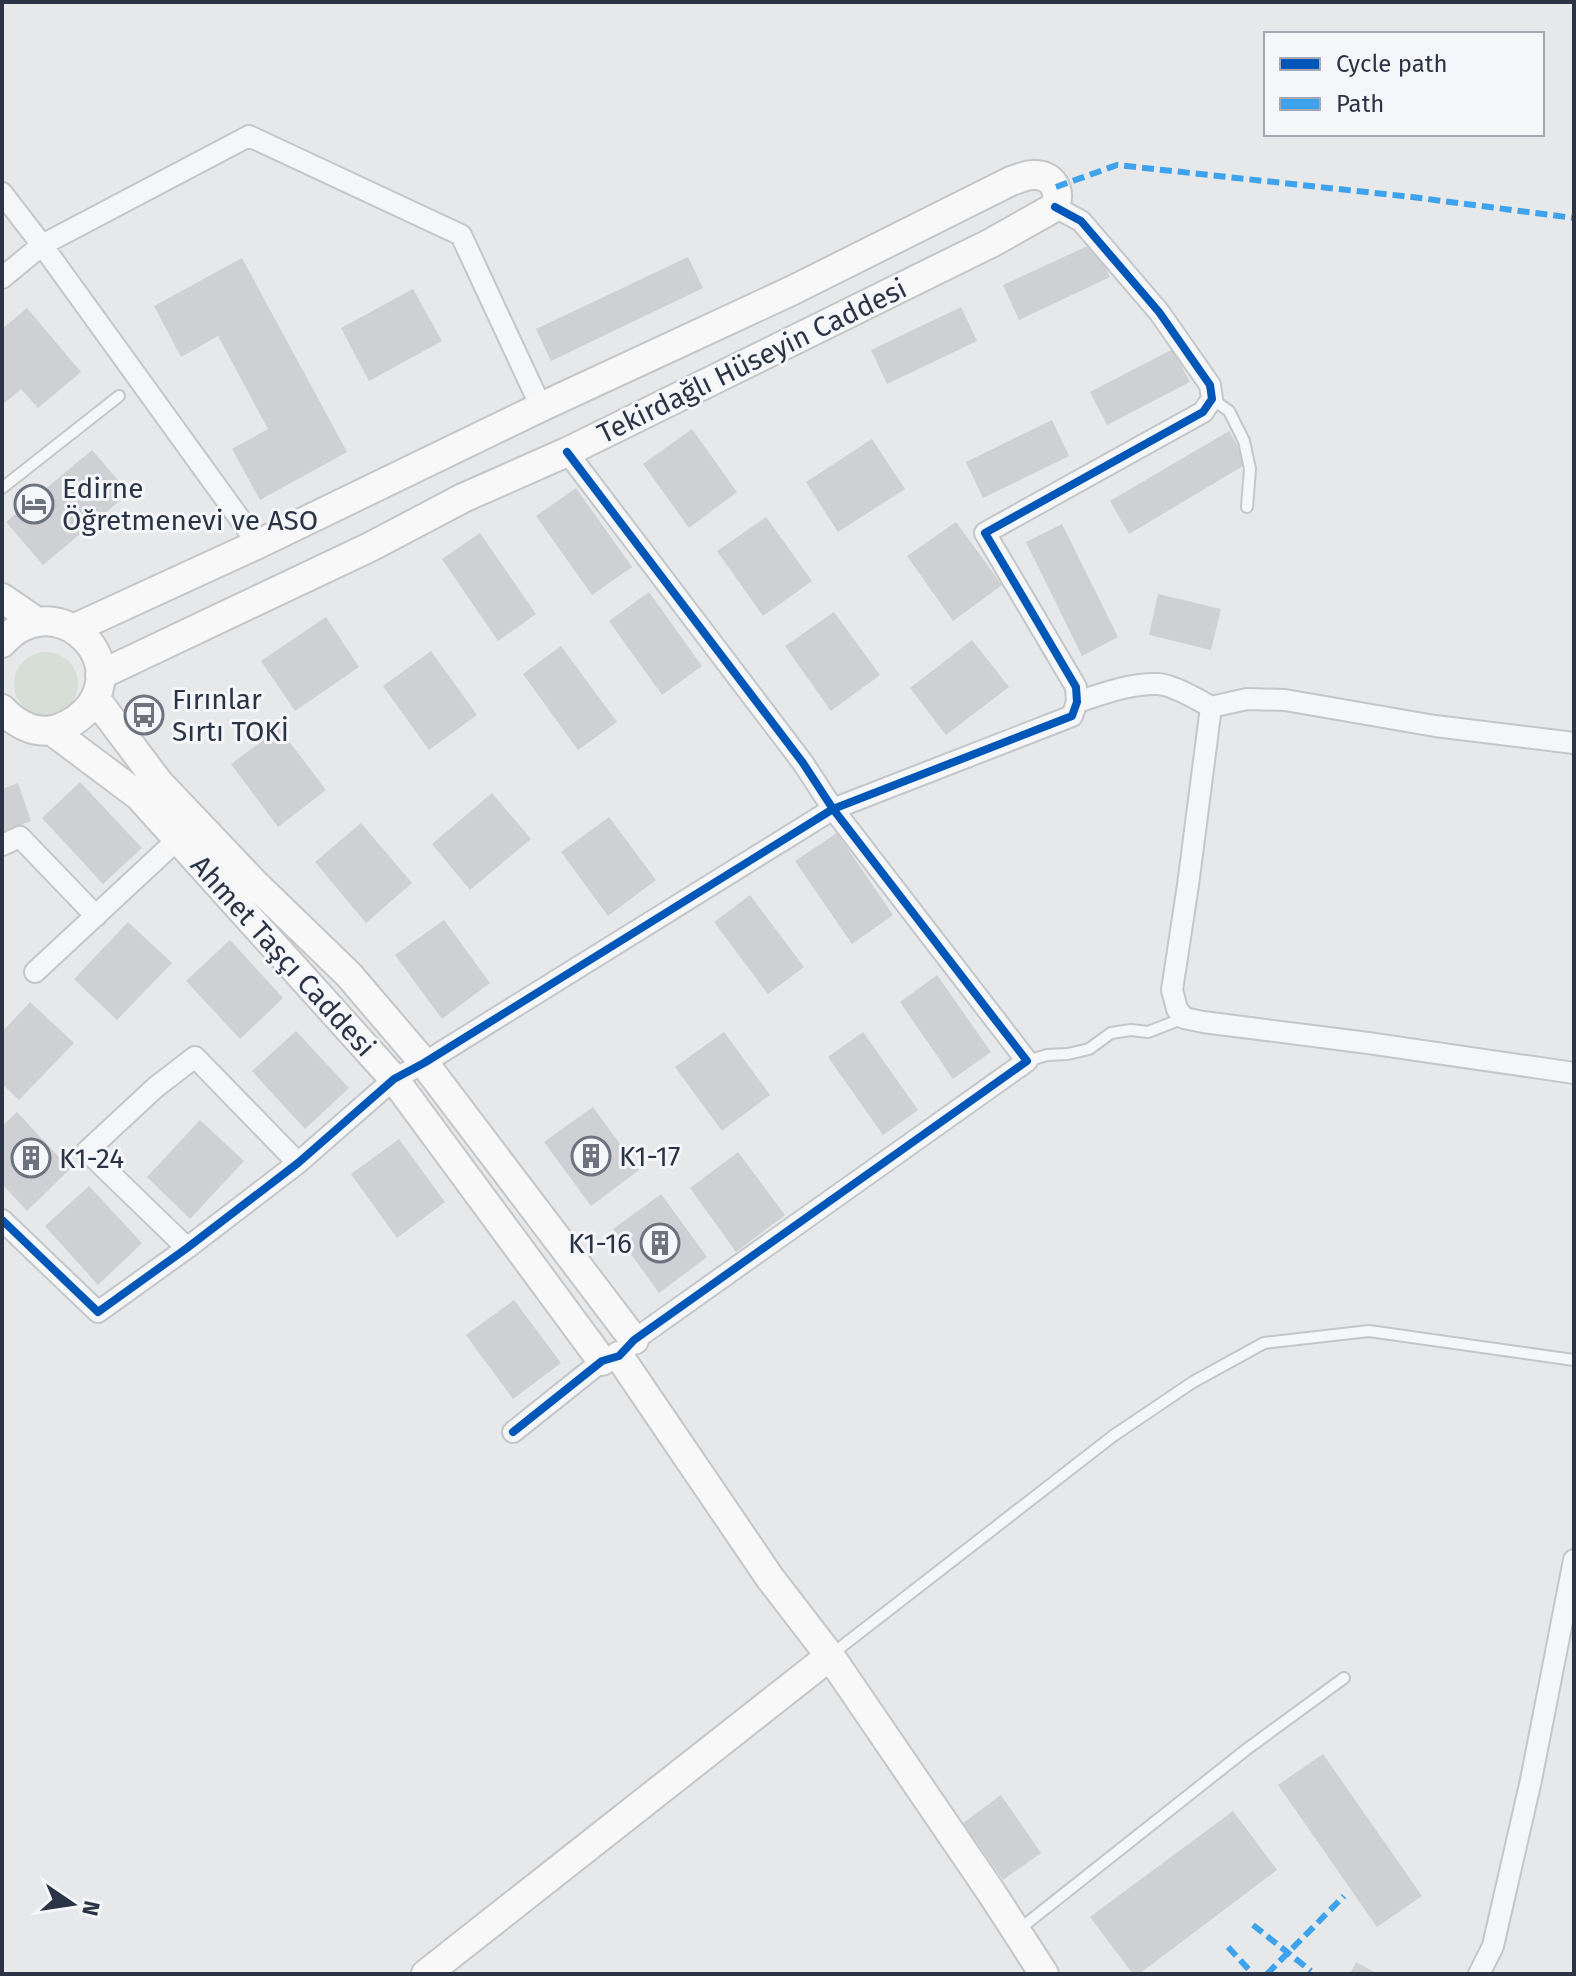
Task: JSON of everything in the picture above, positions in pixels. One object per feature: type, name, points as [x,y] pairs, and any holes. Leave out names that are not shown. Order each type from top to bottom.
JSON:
[{"type":"main road","points":[[2,643],[22,626],[37,622],[62,623],[73,629],[791,291],[1011,181],[1033,175],[1047,178],[1056,187],[1059,197],[1055,207]]},
{"type":"main road","name":"Tekirdağlı Hüseyin Caddesi","points":[[51,730],[69,725],[85,714],[98,687],[463,498],[567,452],[991,243],[1055,207]]},
{"type":"main road","points":[[2,598],[37,622]]},
{"type":"main road","name":"Ahmet Taşçı Caddesi","points":[[73,629],[88,641],[97,657],[98,687],[159,783],[254,883],[349,975],[424,1063],[618,1352]]},
{"type":"main road","points":[[9,723],[51,730]]},
{"type":"main road","name":"Ahmet Taşçı Caddesi","points":[[51,730],[139,796],[394,1079],[618,1352]]},
{"type":"main road","points":[[618,1352],[770,1578],[830,1656],[1044,1974]]},
{"type":"main road","points":[[426,1974],[830,1656]]},
{"type":"street","points":[[2,278],[42,245],[249,136],[461,235],[541,407]]},
{"type":"street","points":[[2,193],[258,544]]},
{"type":"street","points":[[2,1220],[98,1312],[298,1163],[394,1079],[833,809],[1072,716],[1077,702],[1076,687],[985,533],[1203,412],[1212,399],[1210,385],[1159,312],[1081,221],[1055,207]]},
{"type":"street","points":[[513,1432],[618,1352],[1027,1061],[833,809],[803,763],[567,452]]},
{"type":"street","points":[[1077,702],[1125,687],[1161,684],[1211,707],[1247,699],[1285,700],[1435,726],[1574,743]]},
{"type":"street","points":[[1211,707],[1172,990],[1177,1009],[1184,1018],[1574,1073]]},
{"type":"street","points":[[2,845],[20,837],[96,916]]},
{"type":"street","points":[[35,972],[178,839]]},
{"type":"street","points":[[187,1248],[87,1151],[156,1087],[195,1057],[298,1163]]},
{"type":"street","points":[[1479,1974],[1493,1946],[1531,1780],[1574,1560]]},
{"type":"lane","points":[[2,488],[119,396]]},
{"type":"lane","points":[[1212,399],[1229,411],[1244,441],[1250,469],[1247,507]]},
{"type":"lane","points":[[1027,1061],[1089,1049],[1111,1033],[1131,1030],[1148,1032],[1184,1018]]},
{"type":"lane","points":[[830,1656],[1113,1436],[1193,1382],[1264,1343],[1369,1331],[1574,1360]]},
{"type":"lane","points":[[1017,1932],[1247,1749],[1344,1678]]},
{"type":"shaded area","points":[[40,652],[52,652],[69,661],[76,672],[76,696],[69,707],[52,716],[40,716],[28,711],[19,702],[14,690],[14,678],[19,666],[28,657]]},
{"type":"building","points":[[1094,243],[1110,277],[1019,320],[1003,285]]},
{"type":"building","points":[[688,257],[703,288],[551,361],[536,329]]},
{"type":"building","points":[[242,258],[347,452],[260,500],[232,449],[268,429],[218,336],[181,357],[154,306]]},
{"type":"building","points":[[413,289],[442,341],[369,381],[341,328]]},
{"type":"building","points":[[961,307],[977,341],[887,384],[871,350]]},
{"type":"building","points":[[27,308],[81,372],[38,408],[21,389],[2,405],[2,329]]},
{"type":"building","points":[[1173,349],[1190,382],[1107,425],[1090,392]]},
{"type":"building","points":[[1052,420],[1069,456],[983,498],[966,462]]},
{"type":"building","points":[[692,429],[737,492],[689,528],[643,464]]},
{"type":"building","points":[[1229,431],[1248,463],[1129,534],[1110,501]]},
{"type":"building","points":[[872,439],[905,489],[838,532],[806,482]]},
{"type":"building","points":[[92,450],[129,493],[43,565],[6,522]]},
{"type":"building","points":[[576,488],[632,567],[592,595],[536,516]]},
{"type":"building","points":[[766,517],[812,581],[763,616],[717,551]]},
{"type":"building","points":[[956,522],[1002,585],[953,621],[907,556]]},
{"type":"building","points":[[1062,524],[1118,637],[1082,656],[1026,542]]},
{"type":"building","points":[[480,533],[536,614],[498,641],[442,559]]},
{"type":"building","points":[[649,592],[702,666],[662,695],[609,621]]},
{"type":"building","points":[[1158,594],[1221,609],[1211,650],[1149,635]]},
{"type":"building","points":[[834,612],[880,675],[831,711],[785,646]]},
{"type":"building","points":[[326,617],[359,667],[295,711],[261,661]]},
{"type":"building","points":[[972,640],[1009,687],[946,735],[910,688]]},
{"type":"building","points":[[561,646],[617,722],[578,750],[523,674]]},
{"type":"building","points":[[431,651],[477,715],[429,750],[383,686]]},
{"type":"building","points":[[279,728],[326,790],[278,827],[231,764]]},
{"type":"building","points":[[80,782],[142,848],[103,884],[42,818]]},
{"type":"building","points":[[18,783],[31,821],[2,832],[2,789]]},
{"type":"building","points":[[492,793],[531,839],[470,890],[432,844]]},
{"type":"building","points":[[609,817],[656,880],[608,916],[561,852]]},
{"type":"building","points":[[361,823],[412,883],[366,923],[315,862]]},
{"type":"building","points":[[837,833],[893,915],[852,944],[795,861]]},
{"type":"building","points":[[750,895],[804,967],[768,994],[714,922]]},
{"type":"building","points":[[444,920],[490,983],[442,1019],[395,955]]},
{"type":"building","points":[[128,922],[172,963],[117,1020],[74,979]]},
{"type":"building","points":[[230,940],[283,998],[240,1039],[186,981]]},
{"type":"building","points":[[937,975],[991,1052],[953,1079],[900,1002]]},
{"type":"building","points":[[30,1002],[74,1043],[19,1100],[2,1084],[2,1032]]},
{"type":"building","points":[[296,1031],[349,1088],[305,1129],[252,1071]]},
{"type":"building","points":[[724,1032],[770,1095],[722,1131],[675,1067]]},
{"type":"building","points":[[863,1032],[918,1110],[883,1135],[828,1057]]},
{"type":"building","name":"K1-17","points":[[593,1107],[639,1170],[591,1206],[544,1142]]},
{"type":"building","name":"K1-24","points":[[17,1112],[70,1169],[27,1211],[2,1184],[2,1126]]},
{"type":"building","points":[[200,1120],[244,1161],[190,1219],[147,1177]]},
{"type":"building","points":[[399,1139],[445,1202],[397,1238],[351,1174]]},
{"type":"building","points":[[738,1152],[785,1215],[736,1252],[690,1188]]},
{"type":"building","points":[[89,1186],[142,1243],[98,1285],[45,1226]]},
{"type":"building","name":"K1-16","points":[[661,1194],[707,1257],[659,1293],[613,1229]]},
{"type":"building","points":[[514,1300],[561,1363],[513,1399],[466,1335]]},
{"type":"building","points":[[1323,1754],[1422,1896],[1377,1927],[1278,1785]]},
{"type":"building","points":[[1001,1795],[1041,1853],[1003,1880],[963,1823]]},
{"type":"building","points":[[1233,1811],[1277,1870],[1139,1974],[1133,1974],[1090,1917]]},
{"type":"building","points":[[1356,1962],[1378,1974],[1350,1974]]},
{"type":"marked path","points":[[1056,187],[1117,165],[1574,218]]},
{"type":"marked path","points":[[1267,1974],[1344,1896]]},
{"type":"marked path","points":[[1253,1925],[1311,1971]]},
{"type":"marked path","points":[[1228,1947],[1253,1974]]},
{"type":"cycle path","points":[[2,1220],[98,1312],[298,1163],[394,1079],[833,809],[1072,716],[1077,702],[1076,687],[985,533],[1203,412],[1212,399],[1210,385],[1159,312],[1081,221],[1055,207]]},
{"type":"cycle path","points":[[513,1432],[602,1361],[619,1356],[634,1340],[1027,1061],[833,809],[803,763],[567,452]]},
{"type":"place","name":"Edirne Öğretmenevi ve ASO","points":[[34,504]]},
{"type":"place","name":"Fırınlar Sırtı TOKİ","points":[[144,715]]},
{"type":"place","name":"K1-17","points":[[591,1156]]},
{"type":"place","name":"K1-24","points":[[31,1158]]},
{"type":"place","name":"K1-16","points":[[660,1243]]}]
